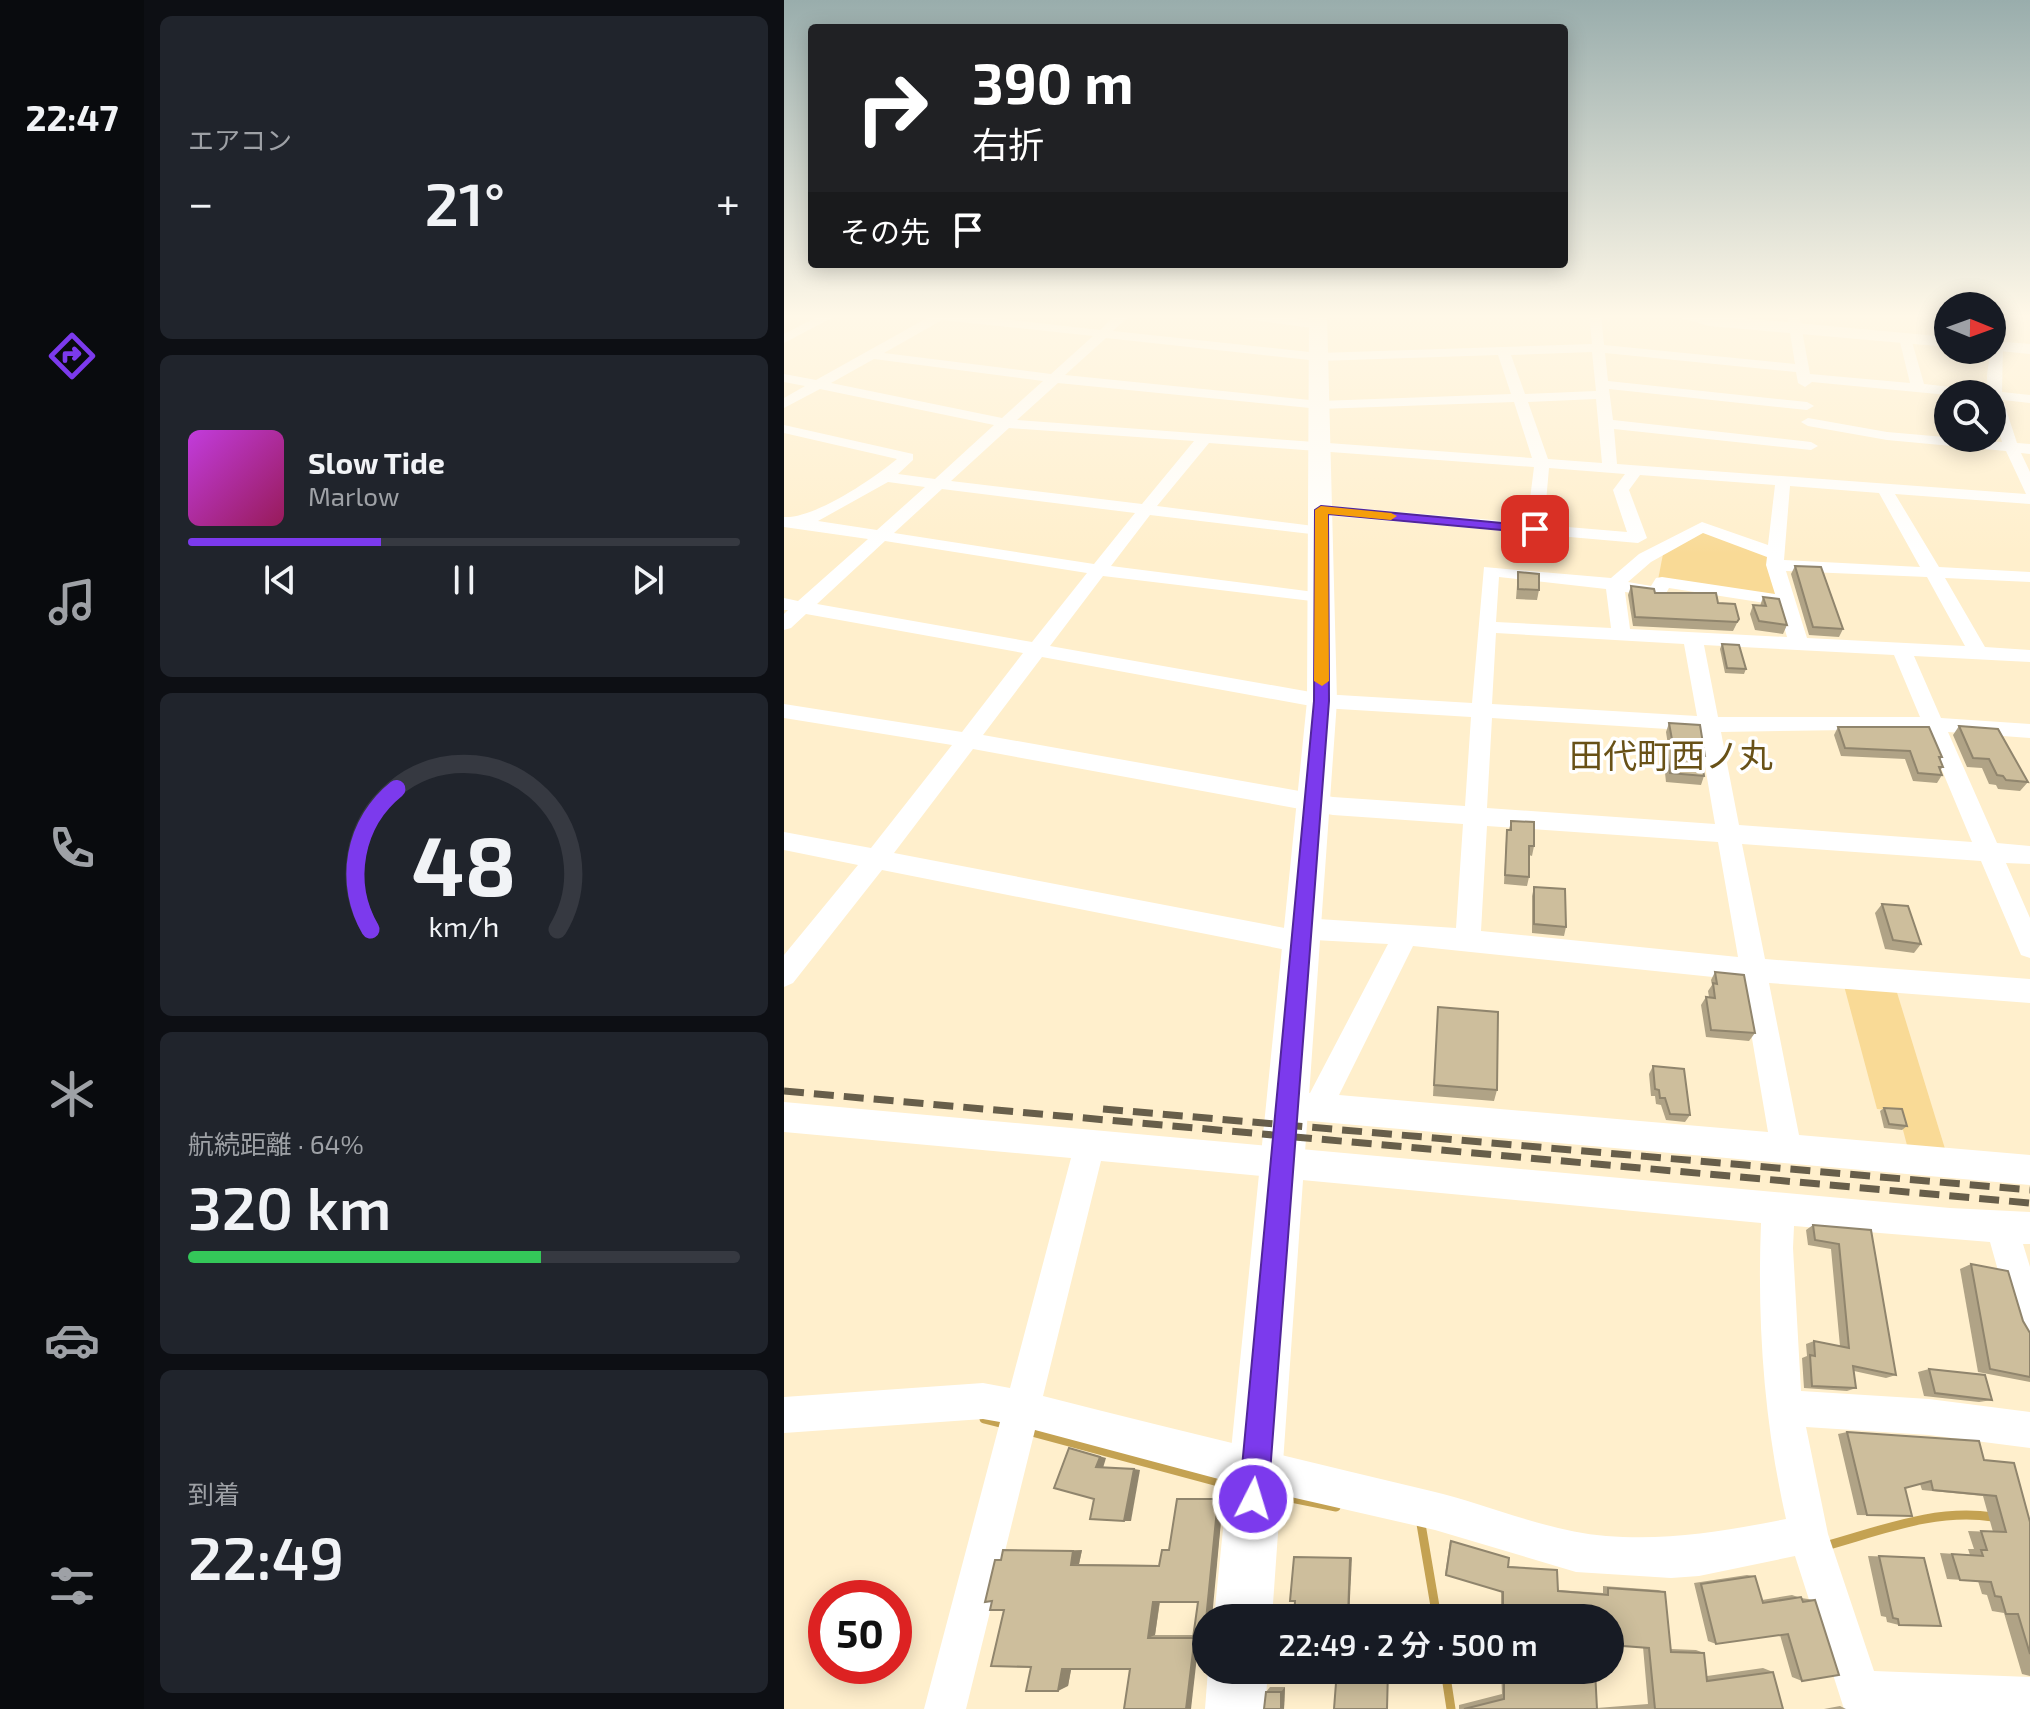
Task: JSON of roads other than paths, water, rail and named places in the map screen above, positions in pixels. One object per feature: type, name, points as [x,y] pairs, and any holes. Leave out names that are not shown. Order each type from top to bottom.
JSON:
[{"type":"main road","points":[[1244,1604],[1283,1161],[1305,1107],[1303,935],[1322,701],[1320,394]]},
{"type":"main road","points":[[1235,1709],[1237,1684]]},
{"type":"street","points":[[784,404],[802,394]]},
{"type":"street","points":[[861,394],[1005,423],[1320,447],[1783,481],[1813,466]]},
{"type":"street","points":[[784,624],[794,606],[882,537],[1036,394]]},
{"type":"street","points":[[1213,394],[1320,405],[1558,394]]},
{"type":"street","points":[[1518,394],[1542,463],[1535,529]]},
{"type":"street","points":[[1602,394],[1610,468]]},
{"type":"street","points":[[1659,394],[1807,406]]},
{"type":"street","points":[[1806,394],[1813,466]]},
{"type":"street","points":[[2006,397],[2030,399]]},
{"type":"street","points":[[1808,422],[1887,436],[2030,449]]},
{"type":"street","points":[[1605,424],[1813,466],[1884,488],[2030,499]]},
{"type":"street","points":[[784,429],[908,457],[885,477],[793,523]]},
{"type":"street","points":[[2006,434],[2030,490]]},
{"type":"street","points":[[784,975],[878,860],[1036,649],[1206,437]]},
{"type":"street","points":[[1635,470],[1621,490],[1641,548]]},
{"type":"street","points":[[885,477],[1145,510],[1535,529],[1641,548],[1702,527],[1775,559],[2030,577]]},
{"type":"street","points":[[1783,481],[1775,559],[1799,644]]},
{"type":"street","points":[[1884,488],[1979,653]]},
{"type":"street","points":[[793,523],[1099,570],[1322,599]]},
{"type":"street","points":[[1621,634],[1615,584],[1641,548]]},
{"type":"street","points":[[1468,941],[1490,571],[1615,584],[1658,593],[1662,582],[1786,601]]},
{"type":"street","points":[[794,606],[1322,701],[1709,725],[1991,726],[2030,731]]},
{"type":"street","points":[[1487,627],[2030,656]]},
{"type":"street","points":[[1693,638],[1786,1148]]},
{"type":"street","points":[[1901,649],[2030,947]]},
{"type":"street","points":[[784,711],[968,740],[1314,802],[2030,855]]},
{"type":"street","points":[[784,841],[1303,935],[1406,934],[1754,970],[2030,991]]},
{"type":"street","points":[[1305,1107],[1325,1091],[1406,934]]},
{"type":"street","points":[[1305,1107],[2030,1170]]},
{"type":"street","points":[[784,1117],[1950,1224],[2016,1226],[2030,1324]]},
{"type":"street","points":[[945,1709],[1090,1145]]},
{"type":"street","points":[[1778,1207],[1775,1299],[1787,1408],[1809,1534],[1862,1701],[2030,1698]]},
{"type":"street","points":[[784,1415],[983,1401],[1021,1408],[1256,1470],[1435,1511],[1543,1544],[1607,1556],[1699,1556],[1809,1534]]},
{"type":"street","points":[[1787,1408],[1929,1417],[2030,1430]]},
{"type":"waterway","points":[[984,1419],[1004,1424]]},
{"type":"waterway","points":[[1028,1431],[1233,1486]]},
{"type":"waterway","points":[[1276,1495],[1336,1507]]},
{"type":"waterway","points":[[1825,1546],[1929,1518],[1993,1517]]},
{"type":"waterway","points":[[1421,1524],[1435,1604]]},
{"type":"waterway","points":[[1447,1684],[1451,1709]]},
{"type":"railway","points":[[784,1091],[2030,1203]]},
{"type":"railway","points":[[1103,1109],[2030,1190]]},
{"type":"district","name":"田代町西ノ丸","points":[[1671,754]]}]
